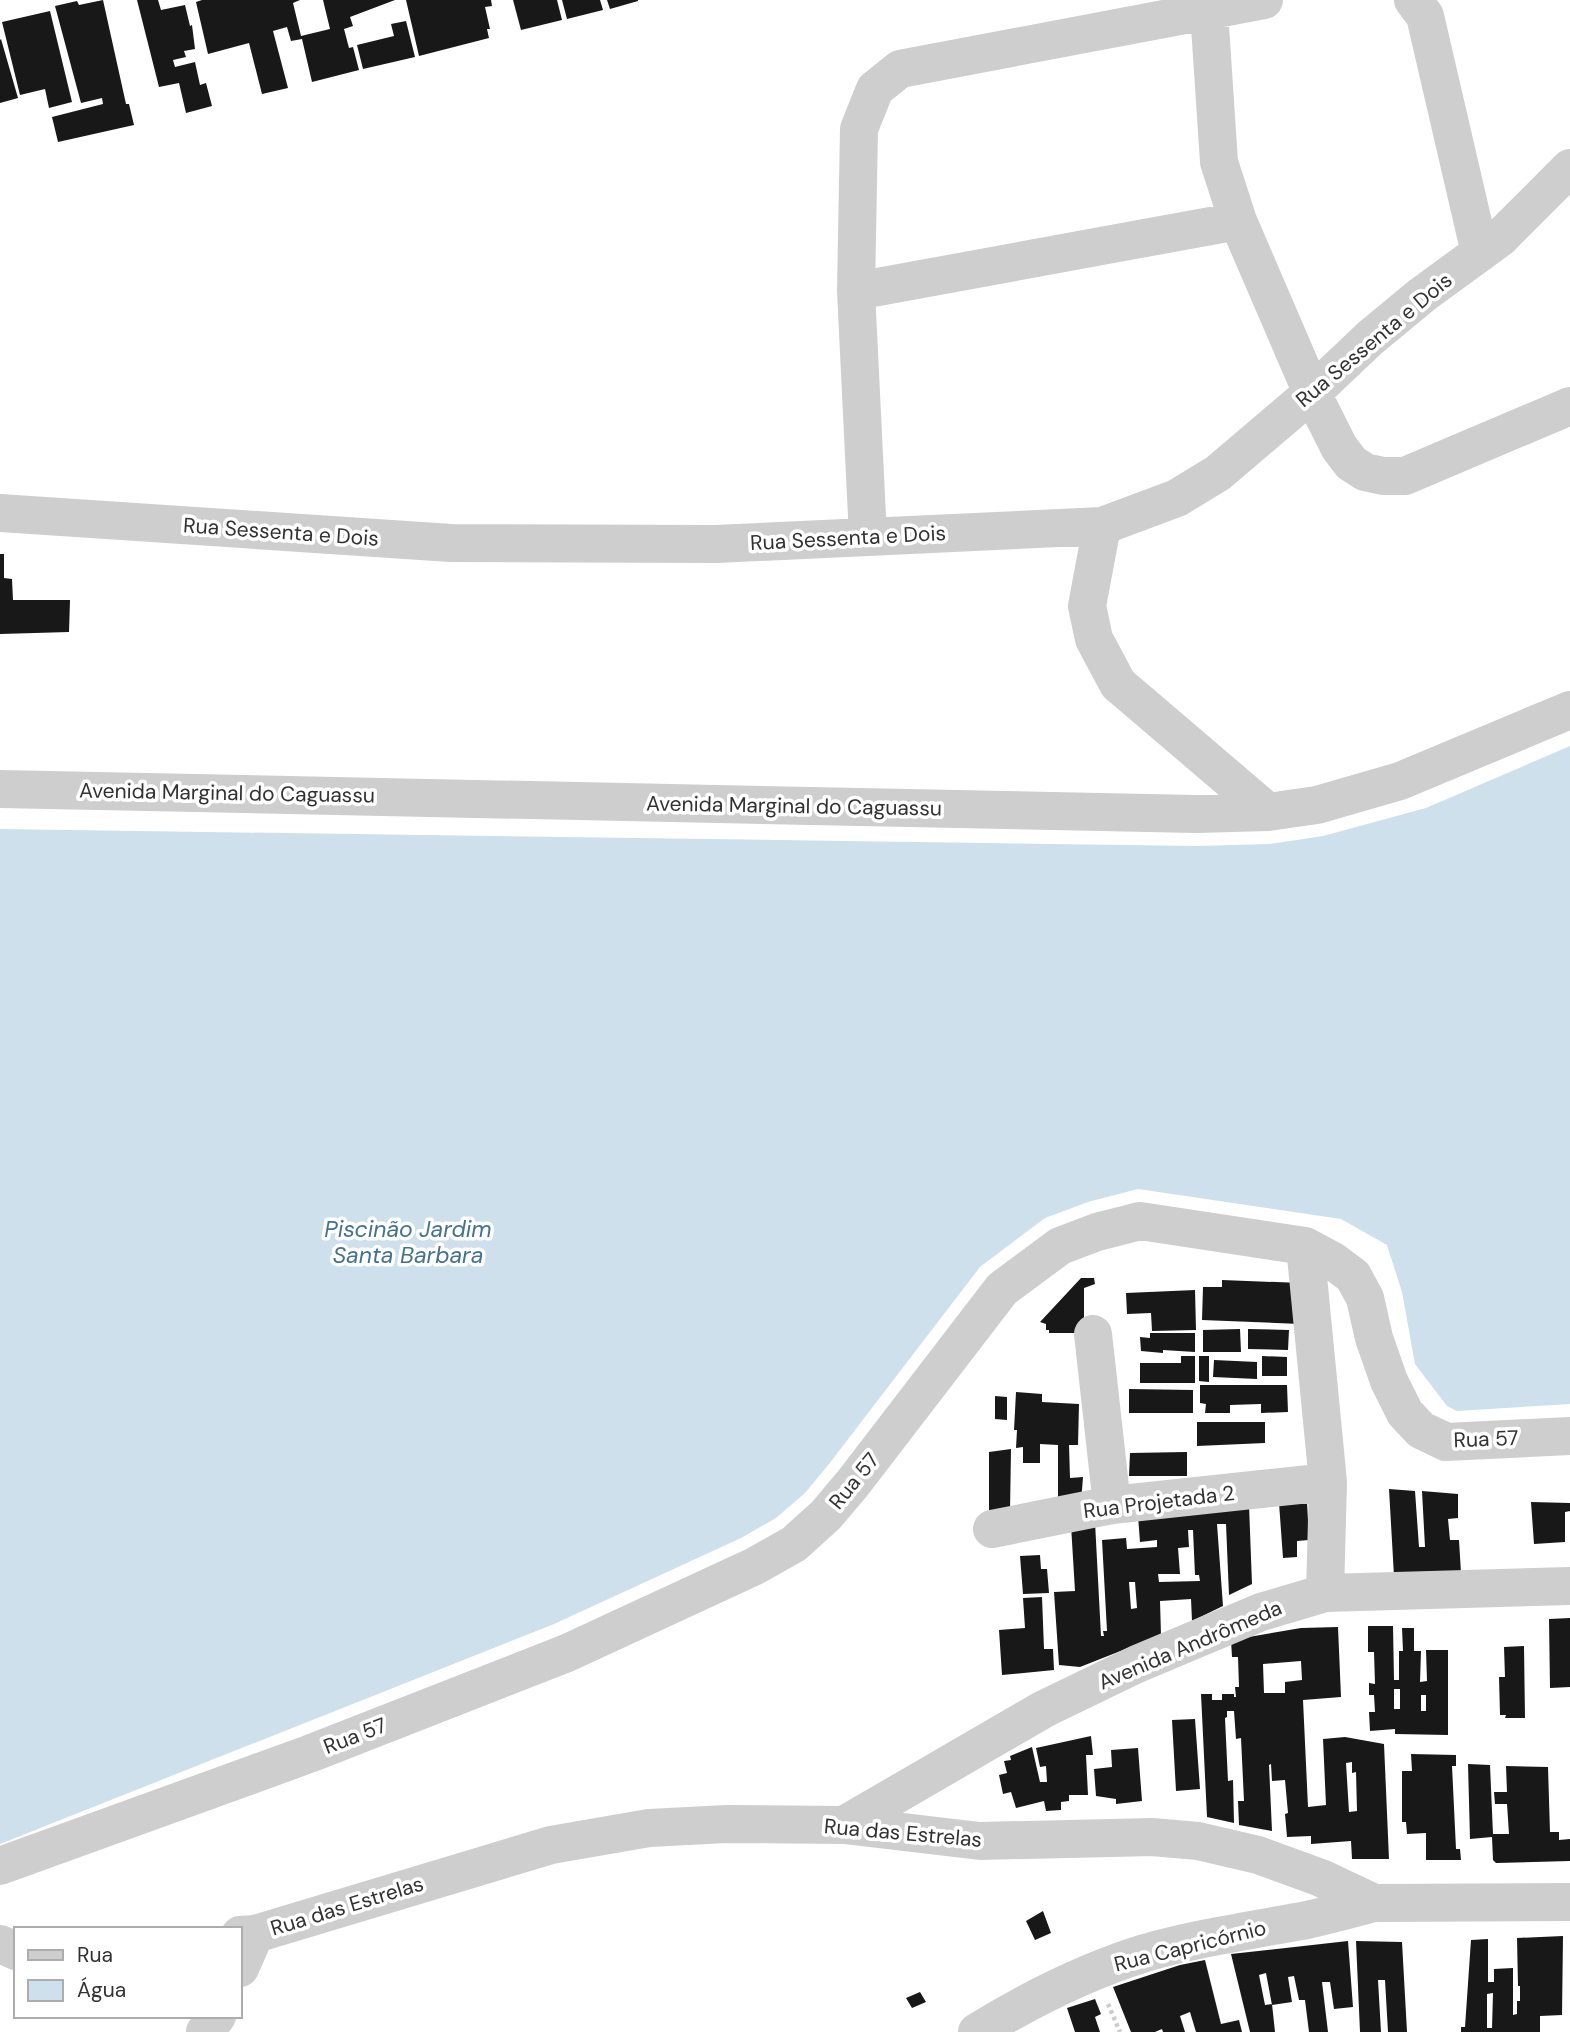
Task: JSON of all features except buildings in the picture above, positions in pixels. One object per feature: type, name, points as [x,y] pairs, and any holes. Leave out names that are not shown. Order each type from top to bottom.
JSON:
[{"type":"street","points":[[868,537],[856,291],[859,129],[875,89],[900,69],[1264,0]]},
{"type":"street","points":[[1413,0],[1425,16],[1479,253]]},
{"type":"street","points":[[1209,11],[1219,162],[1238,221],[1312,393],[1339,447],[1351,463],[1365,472],[1383,476],[1405,475],[1570,406]]},
{"type":"street","name":"Rua Sessenta e Dois","points":[[0,513],[450,543],[716,544],[1102,526],[1177,498],[1218,473],[1312,393],[1370,338],[1422,295],[1500,238],[1570,168]]},
{"type":"street","points":[[856,291],[1238,221]]},
{"type":"street","points":[[1102,526],[1087,606],[1094,639],[1118,684],[1268,812]]},
{"type":"street","name":"Avenida Marginal do Caguassu","points":[[0,789],[1196,814],[1268,812],[1317,805],[1400,781],[1570,710]]},
{"type":"street","name":"Rua 57","points":[[0,1866],[309,1754],[566,1653],[755,1566],[794,1544],[827,1516],[1002,1289],[1060,1246],[1097,1232],[1140,1221],[1305,1246],[1333,1261],[1353,1276],[1365,1298],[1374,1338],[1389,1381],[1405,1413],[1421,1430],[1446,1442],[1570,1436]]},
{"type":"street","points":[[1305,1246],[1328,1482],[1325,1593]]},
{"type":"street","points":[[1093,1334],[1112,1505]]},
{"type":"street","name":"Rua Projetada 2","points":[[992,1529],[1112,1505],[1328,1482]]},
{"type":"street","name":"Avenida Andrômeda","points":[[844,1825],[1044,1709],[1138,1664],[1248,1617],[1325,1593],[1570,1586]]},
{"type":"street","name":"Rua das Estrelas","points":[[247,1934],[551,1845],[649,1828],[727,1824],[844,1825],[981,1842],[1152,1837],[1198,1841],[1258,1855],[1321,1878],[1374,1903],[1570,1902]]},
{"type":"street","name":"Rua Capricórnio","points":[[977,2032],[1003,2016],[1095,1971],[1146,1953],[1222,1935],[1311,1919],[1374,1903]]},
{"type":"street","points":[[242,1958],[247,1934]]},
{"type":"water","name":"Piscinão Jardim Santa Barbara","points":[[1570,746],[1570,1404],[1457,1411],[1447,1406],[1415,1364],[1402,1292],[1387,1245],[1341,1219],[1138,1189],[1088,1202],[1045,1218],[980,1267],[829,1464],[805,1493],[776,1518],[741,1538],[554,1624],[0,1844],[0,829],[1197,846],[1270,844],[1323,836],[1426,808]]}]
